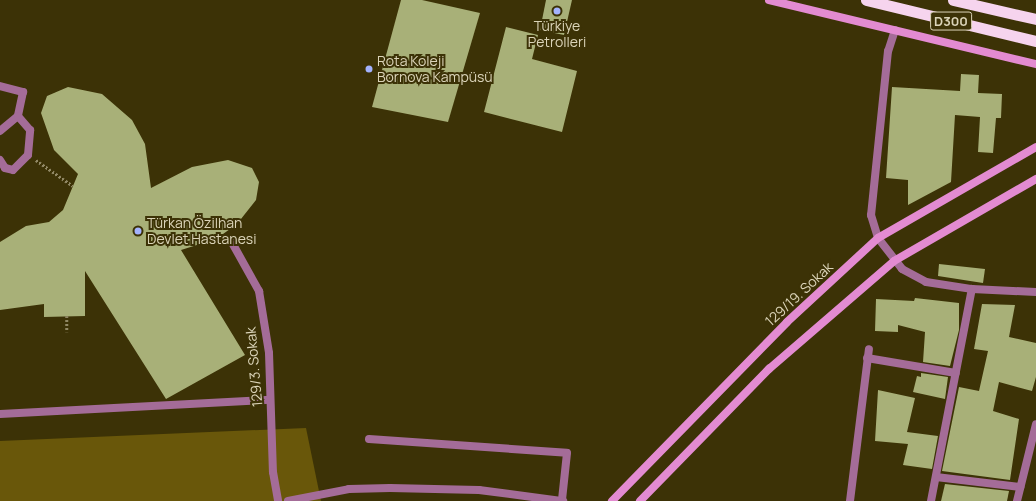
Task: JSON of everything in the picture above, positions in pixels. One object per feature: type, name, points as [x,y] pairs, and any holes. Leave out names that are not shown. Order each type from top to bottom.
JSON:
[{"type":"highway","name":"D300","points":[[866,0],[1036,41]]},
{"type":"highway","name":"D300","points":[[953,0],[1036,19]]},
{"type":"main road","points":[[769,0],[1036,64]]},
{"type":"main road","name":"129/19. Sokak","points":[[612,501],[786,322],[878,238],[1036,147]]},
{"type":"main road","points":[[640,501],[769,370],[894,261],[1036,179]]},
{"type":"street","points":[[894,30],[888,51],[871,215],[878,238],[894,261],[902,269],[926,282],[972,289],[1036,292]]},
{"type":"street","points":[[0,86],[23,92],[18,116],[0,131]]},
{"type":"street","points":[[0,160],[7,170],[16,169],[28,155],[30,130],[18,116]]},
{"type":"street","name":"129/3. Sokak","points":[[230,239],[258,286],[268,344],[270,400],[278,501]]},
{"type":"street","points":[[931,501],[972,289]]},
{"type":"street","points":[[850,501],[869,348]]},
{"type":"street","points":[[867,358],[956,373]]},
{"type":"street","points":[[0,414],[270,400]]},
{"type":"street","points":[[1017,501],[1036,424]]},
{"type":"street","points":[[288,501],[349,489],[390,488],[479,490],[562,501],[567,453],[369,439]]},
{"type":"street","points":[[936,477],[1020,487]]},
{"type":"path","points":[[28,155],[74,186]]},
{"type":"path","points":[[67,316],[67,332]]},
{"type":"shaded area","points":[[306,428],[321,501],[0,501],[0,441]]},
{"type":"building","points":[[401,0],[422,0],[480,13],[448,122],[372,107]]},
{"type":"building","points":[[546,0],[572,0],[564,35],[540,30]]},
{"type":"building","points":[[506,27],[538,35],[532,59],[577,71],[562,132],[484,112]]},
{"type":"building","points":[[961,74],[979,75],[978,93],[1002,94],[1001,118],[996,118],[993,153],[978,152],[980,117],[955,115],[951,182],[908,205],[908,180],[886,178],[892,87],[960,91]]},
{"type":"building","points":[[68,87],[102,94],[132,120],[145,144],[151,188],[192,167],[228,160],[252,168],[259,182],[256,200],[237,224],[216,239],[181,250],[245,355],[166,399],[85,271],[85,316],[44,317],[44,304],[0,310],[0,242],[26,226],[49,222],[63,210],[78,174],[54,150],[41,113],[47,96]]},
{"type":"building","points":[[939,264],[985,269],[983,283],[938,276]]},
{"type":"building","points":[[915,298],[959,303],[959,330],[950,366],[923,362],[925,332],[898,325],[898,332],[875,331],[876,299],[914,301]]},
{"type":"building","points":[[982,304],[1015,305],[1009,337],[1036,343],[1036,377],[1032,391],[999,382],[993,411],[1019,419],[1010,480],[942,471],[959,387],[979,391],[988,351],[974,349]]},
{"type":"building","points":[[921,373],[948,377],[945,399],[913,392],[917,376],[921,377]]},
{"type":"building","points":[[878,390],[915,398],[907,432],[938,436],[932,469],[903,465],[908,444],[875,441]]},
{"type":"building","points":[[945,484],[1009,491],[1007,501],[941,501]]},
{"type":"place","name":"Türkiye Petrolleri","points":[[557,11]]},
{"type":"place","name":"Rota Koleji Bornova Kampüsü","points":[[369,69]]},
{"type":"place","name":"Türkan Özilhan Devlet Hastanesi","points":[[138,231]]}]
